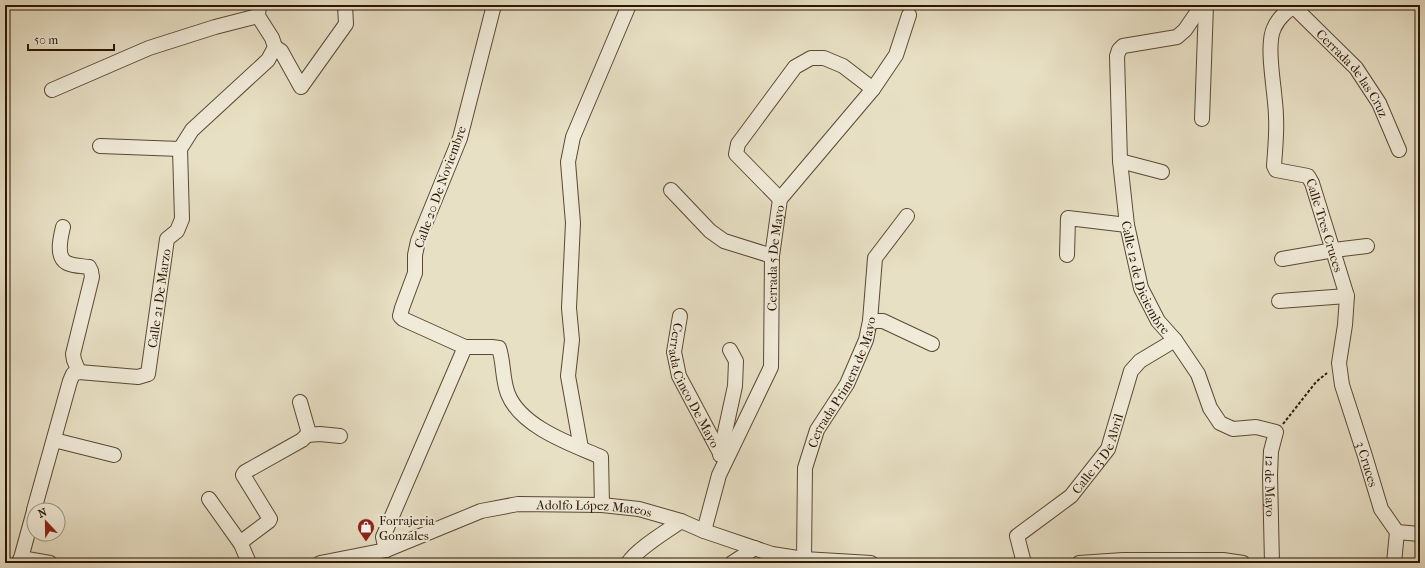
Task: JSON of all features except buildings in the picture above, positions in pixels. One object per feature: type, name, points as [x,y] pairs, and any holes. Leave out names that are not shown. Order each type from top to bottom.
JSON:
[{"type":"street","points":[[52,90],[149,48],[215,27],[259,10],[275,47],[281,51],[301,87],[346,24],[345,5]]},
{"type":"street","name":"Calle 20 De Noviembre","points":[[494,5],[460,138],[418,241],[414,255],[416,273],[400,316],[403,319],[465,347],[499,348],[503,376],[508,395],[522,414],[544,432],[601,457],[602,505]]},
{"type":"street","points":[[581,448],[568,376],[572,340],[569,308],[573,222],[568,162],[573,137],[629,5]]},
{"type":"street","name":"Calle 12 de Diciembre","points":[[1202,5],[1185,30],[1177,37],[1123,46],[1119,50],[1117,56],[1120,161],[1127,225],[1141,288],[1158,321],[1175,340],[1198,374],[1210,408],[1220,424],[1233,429],[1256,427],[1276,432]]},
{"type":"street","points":[[1202,118],[1206,5]]},
{"type":"street","name":"Cerrada de las Cruz","points":[[1295,6],[1356,68],[1380,103],[1399,150]]},
{"type":"street","name":"Calle Tres Cruces","points":[[1295,6],[1284,14],[1274,28],[1270,42],[1276,116],[1274,166],[1276,170],[1280,172],[1308,176],[1312,183],[1334,250],[1347,296],[1338,362]]},
{"type":"street","name":"Cerrada 5 De Mayo","points":[[704,531],[719,475],[771,367],[772,256],[780,200],[872,89],[896,55],[909,15]]},
{"type":"street","points":[[100,146],[180,149],[192,130],[268,60],[275,47]]},
{"type":"street","points":[[780,200],[736,154],[738,144],[795,67],[811,58],[824,58],[843,66],[872,89]]},
{"type":"street","name":"Calle 21 De Marzo","points":[[79,372],[138,378],[148,374],[167,239],[177,231],[182,219],[180,149]]},
{"type":"street","points":[[1120,161],[1162,172]]},
{"type":"street","points":[[671,190],[710,231],[724,241],[772,256]]},
{"type":"street","name":"Cerrada Primera de Mayo","points":[[804,559],[805,468],[817,430],[847,384],[866,340],[870,321],[875,258],[907,216]]},
{"type":"street","points":[[1067,255],[1068,218],[1127,225]]},
{"type":"street","points":[[37,502],[70,380],[73,374],[79,372],[73,354],[92,277],[89,267],[66,263],[61,257],[60,247],[63,227]]},
{"type":"street","points":[[1282,260],[1334,250],[1367,246]]},
{"type":"street","points":[[1279,302],[1347,296]]},
{"type":"street","name":"Cerrada Cinco De Mayo","points":[[680,316],[674,352],[679,376],[720,453]]},
{"type":"street","points":[[870,321],[883,321],[932,344]]},
{"type":"street","name":"Calle 13 De Abril","points":[[1024,563],[1018,536],[1071,496],[1108,449],[1131,371],[1140,360],[1175,340]]},
{"type":"street","points":[[386,550],[383,537],[465,347]]},
{"type":"street","points":[[719,475],[720,453],[735,386],[736,361],[730,350]]},
{"type":"street","name":"3 Cruces","points":[[1338,362],[1342,385],[1381,510],[1397,532]]},
{"type":"street","points":[[240,544],[269,521],[270,518],[243,475],[245,472],[302,440],[307,435],[308,430],[300,402]]},
{"type":"street","name":"12 de Mayo","points":[[1272,563],[1270,475],[1271,451],[1276,432]]},
{"type":"street","points":[[307,435],[320,434],[340,436]]},
{"type":"street","points":[[54,440],[114,455]]},
{"type":"street","points":[[209,498],[240,544],[249,563]]},
{"type":"street","name":"Adolfo López Mateos","points":[[320,563],[386,550],[481,511],[518,504],[602,505],[639,509],[681,521],[704,531],[772,554],[827,562],[871,563]]},
{"type":"street","points":[[628,563],[641,550],[681,521]]},
{"type":"street","points":[[1394,563],[1397,532],[1420,534]]},
{"type":"street","points":[[26,537],[19,560],[50,563]]},
{"type":"street","points":[[732,563],[755,548]]},
{"type":"street","points":[[1079,563],[1223,560],[1243,563]]},
{"type":"path","points":[[1276,432],[1316,382],[1338,362]]},
{"type":"place","name":"Forrajeria Gonzales","points":[[366,542]]}]
